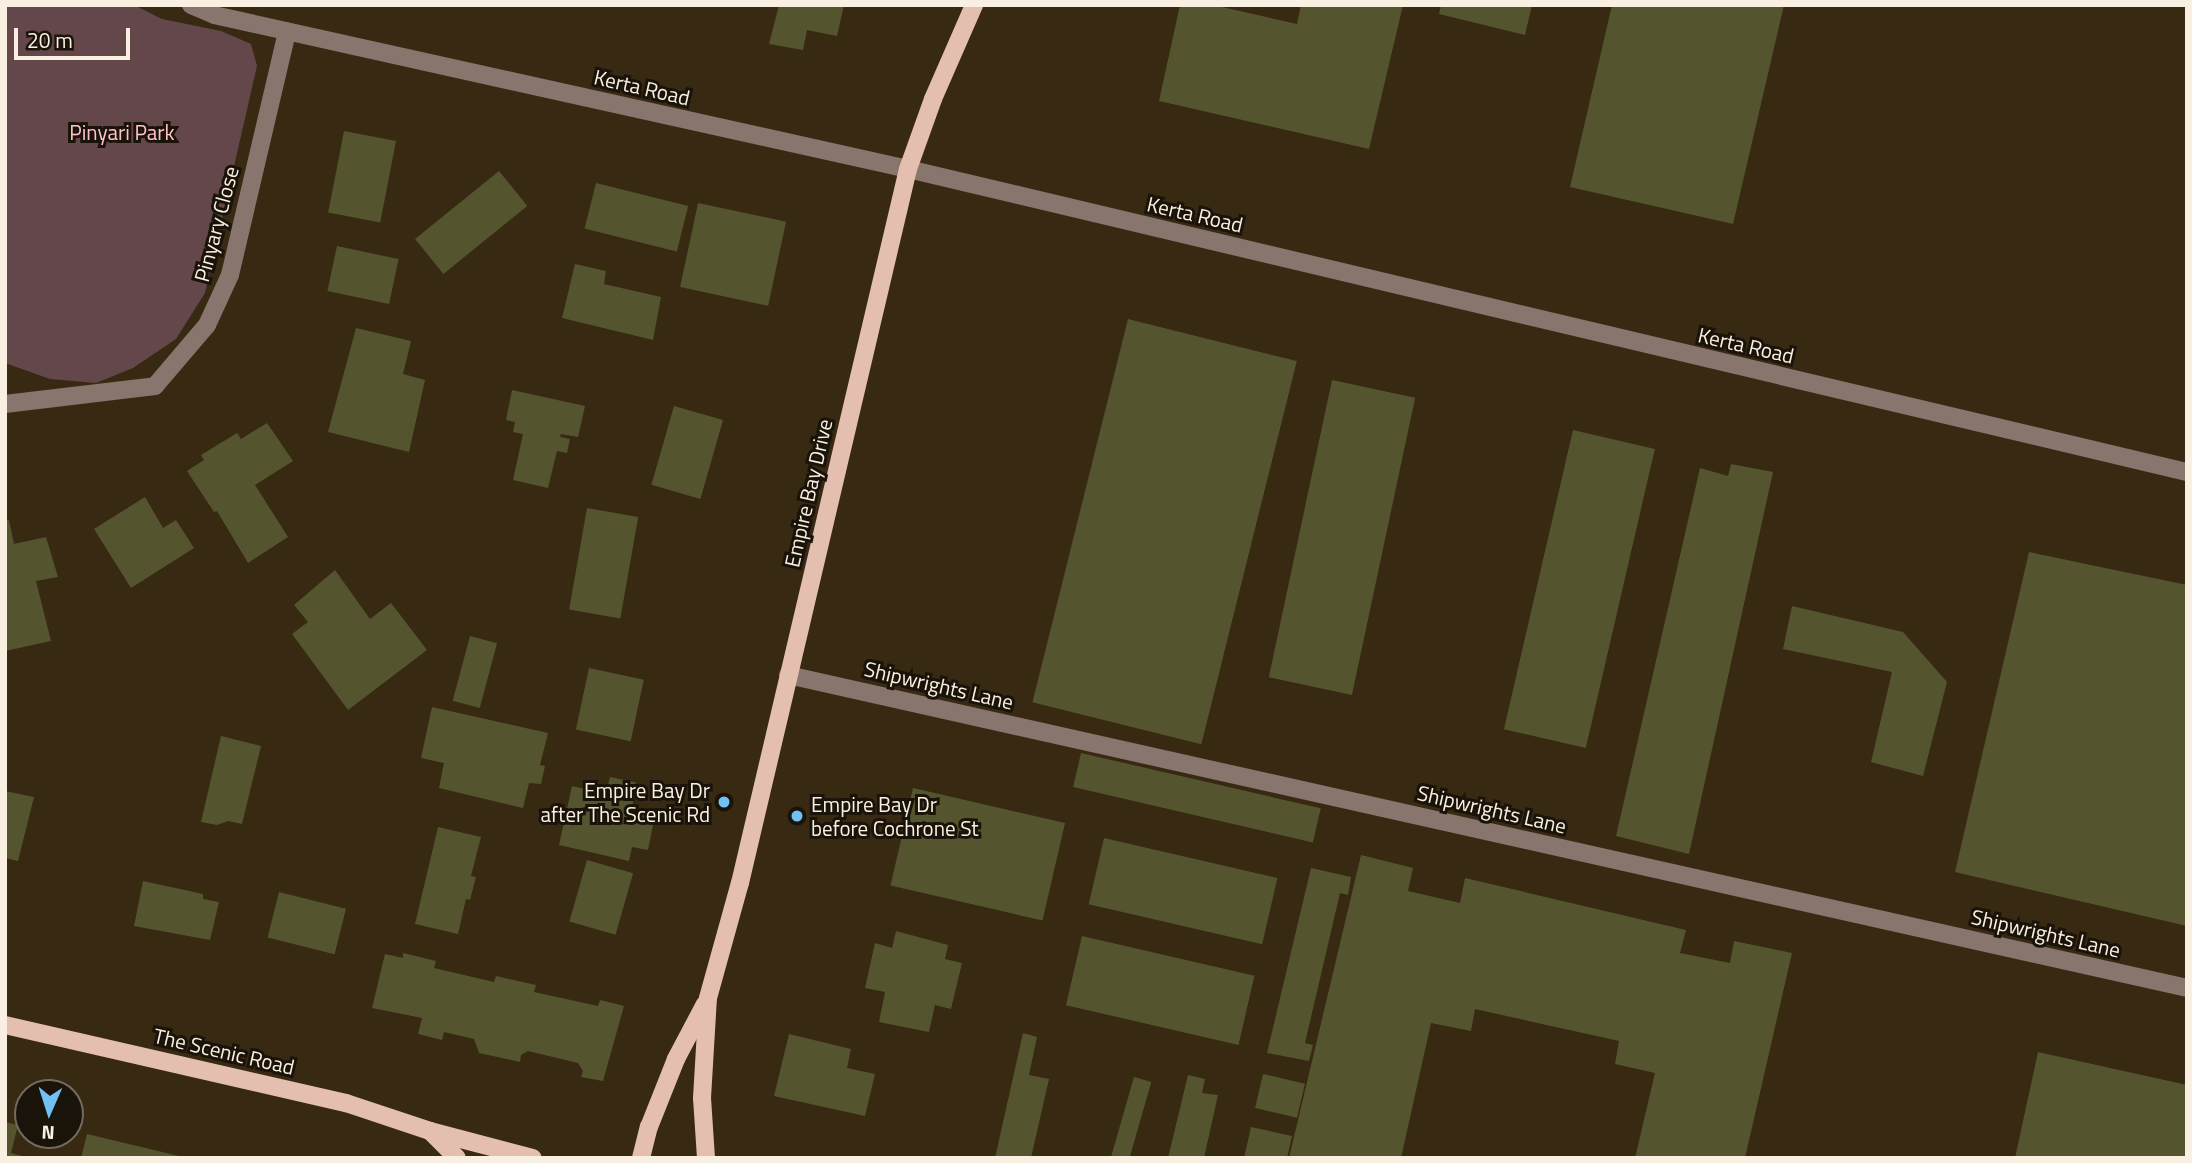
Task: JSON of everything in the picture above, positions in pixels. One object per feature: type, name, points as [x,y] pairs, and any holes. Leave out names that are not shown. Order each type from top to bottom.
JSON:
[{"type":"main road","name":"Empire Bay Drive","points":[[706,1158],[702,1098],[708,998],[740,883],[908,169],[933,99],[974,5]]},
{"type":"main road","name":"Empire Bay Drive","points":[[641,1158],[649,1127],[676,1059],[708,998]]},
{"type":"main road","name":"The Scenic Road","points":[[5,1025],[346,1102],[430,1131],[533,1158]]},
{"type":"main road","name":"The Scenic Road","points":[[430,1131],[457,1158]]},
{"type":"street","name":"Kerta Road","points":[[191,5],[214,15],[908,169],[2187,472]]},
{"type":"street","name":"Pinyary Close","points":[[5,404],[155,386],[207,325],[229,275],[287,32]]},
{"type":"street","name":"Shipwrights Lane","points":[[788,675],[2187,988]]},
{"type":"green space","name":"Pinyari Park","points":[[5,5],[134,5],[162,19],[221,31],[251,44],[257,66],[205,293],[176,339],[133,368],[96,383],[50,379],[5,363]]},
{"type":"building","points":[[779,5],[844,5],[837,36],[807,30],[803,50],[769,44]]},
{"type":"building","points":[[1180,5],[1213,5],[1297,24],[1301,5],[1403,5],[1369,149],[1159,101]]},
{"type":"building","points":[[1441,5],[1532,5],[1525,35],[1439,14]]},
{"type":"building","points":[[1612,5],[1784,5],[1733,224],[1570,187]]},
{"type":"building","points":[[344,131],[396,141],[380,223],[328,212]]},
{"type":"building","points":[[499,171],[527,206],[443,274],[415,239]]},
{"type":"building","points":[[596,183],[688,206],[677,252],[585,229]]},
{"type":"building","points":[[698,203],[786,222],[768,306],[680,287]]},
{"type":"building","points":[[337,246],[399,259],[389,304],[327,291]]},
{"type":"building","points":[[575,264],[606,271],[604,284],[661,297],[653,340],[562,318]]},
{"type":"building","points":[[1128,319],[1297,361],[1201,744],[1032,702]]},
{"type":"building","points":[[356,328],[411,341],[403,374],[425,380],[409,452],[328,432]]},
{"type":"building","points":[[1332,380],[1415,398],[1352,695],[1269,677]]},
{"type":"building","points":[[512,390],[585,406],[578,437],[561,434],[560,437],[570,439],[567,453],[557,451],[548,488],[513,480],[523,434],[513,432],[515,422],[506,420]]},
{"type":"building","points":[[674,406],[723,420],[700,499],[651,485]]},
{"type":"building","points":[[267,423],[293,461],[255,485],[288,537],[248,563],[217,511],[214,512],[187,471],[204,460],[201,455],[237,433],[241,439]]},
{"type":"building","points":[[1573,430],[1655,449],[1586,748],[1504,729]]},
{"type":"building","points":[[1731,464],[1773,472],[1689,854],[1616,836],[1700,468],[1728,476]]},
{"type":"building","points":[[145,497],[163,528],[176,520],[194,548],[131,588],[94,529]]},
{"type":"building","points":[[587,508],[638,517],[620,618],[569,609]]},
{"type":"building","points":[[9,520],[14,544],[46,537],[58,577],[36,581],[51,641],[5,651],[5,521]]},
{"type":"building","points":[[2029,552],[2187,585],[2187,926],[1955,872]]},
{"type":"building","points":[[335,570],[370,619],[391,603],[427,650],[348,710],[292,634],[308,622],[294,605]]},
{"type":"building","points":[[1792,606],[1903,632],[1947,682],[1923,776],[1871,762],[1892,672],[1783,649]]},
{"type":"building","points":[[470,636],[497,643],[480,708],[453,701]]},
{"type":"building","points":[[589,668],[644,680],[631,741],[576,730]]},
{"type":"building","points":[[432,707],[548,733],[540,765],[545,766],[541,784],[529,783],[523,808],[439,788],[444,763],[421,758]]},
{"type":"building","points":[[221,736],[261,746],[242,824],[228,821],[217,825],[201,822]]},
{"type":"building","points":[[1081,753],[1321,808],[1313,842],[1073,787]]},
{"type":"building","points":[[610,777],[638,783],[631,810],[655,815],[648,850],[632,847],[629,861],[559,845],[572,786],[606,794]]},
{"type":"building","points":[[913,788],[1065,823],[1043,921],[891,885]]},
{"type":"building","points":[[5,791],[34,797],[18,861],[5,858]]},
{"type":"building","points":[[438,827],[481,837],[471,876],[476,877],[470,900],[466,899],[458,934],[415,924]]},
{"type":"building","points":[[1104,838],[1277,878],[1262,944],[1089,904]]},
{"type":"building","points":[[1361,855],[1413,868],[1408,891],[1460,903],[1465,878],[1686,930],[1680,953],[1730,963],[1734,941],[1792,953],[1745,1158],[1635,1158],[1655,1073],[1615,1064],[1619,1041],[1475,1009],[1471,1031],[1431,1023],[1401,1158],[1289,1158]]},
{"type":"building","points":[[587,860],[633,873],[615,935],[569,922]]},
{"type":"building","points":[[1311,868],[1351,877],[1348,895],[1340,893],[1305,1043],[1313,1045],[1309,1061],[1267,1053]]},
{"type":"building","points":[[143,881],[203,894],[203,899],[219,902],[210,940],[134,926]]},
{"type":"building","points":[[279,892],[346,909],[335,954],[268,938]]},
{"type":"building","points":[[896,931],[948,945],[945,959],[962,963],[951,1009],[935,1005],[929,1032],[879,1022],[885,992],[865,988],[875,943],[892,948]]},
{"type":"building","points":[[1082,936],[1254,976],[1238,1045],[1066,1005]]},
{"type":"building","points":[[403,953],[436,961],[434,968],[494,982],[496,976],[536,985],[534,992],[598,1006],[600,1000],[624,1006],[603,1081],[581,1077],[583,1071],[578,1063],[528,1051],[521,1055],[520,1062],[479,1053],[474,1039],[444,1032],[442,1040],[418,1034],[422,1018],[372,1008],[385,954],[403,958]]},
{"type":"building","points":[[1023,1033],[1037,1037],[1029,1075],[1049,1079],[1031,1158],[995,1158]]},
{"type":"building","points":[[789,1034],[851,1049],[847,1068],[875,1074],[865,1116],[774,1096]]},
{"type":"building","points":[[2038,1052],[2187,1085],[2187,1158],[2015,1158]]},
{"type":"building","points":[[1263,1074],[1305,1084],[1297,1118],[1255,1108]]},
{"type":"building","points":[[1188,1075],[1205,1079],[1202,1093],[1218,1095],[1204,1158],[1168,1158]]},
{"type":"building","points":[[1134,1077],[1151,1082],[1129,1158],[1111,1157]]},
{"type":"building","points":[[5,1122],[14,1124],[11,1153],[30,1158],[5,1158]]},
{"type":"building","points":[[1251,1127],[1292,1136],[1287,1158],[1244,1158]]},
{"type":"building","points":[[87,1134],[183,1158],[81,1158]]},
{"type":"place","name":"Empire Bay Dr after The Scenic Rd","points":[[724,802]]},
{"type":"place","name":"Empire Bay Dr before Cochrone St","points":[[797,816]]}]
